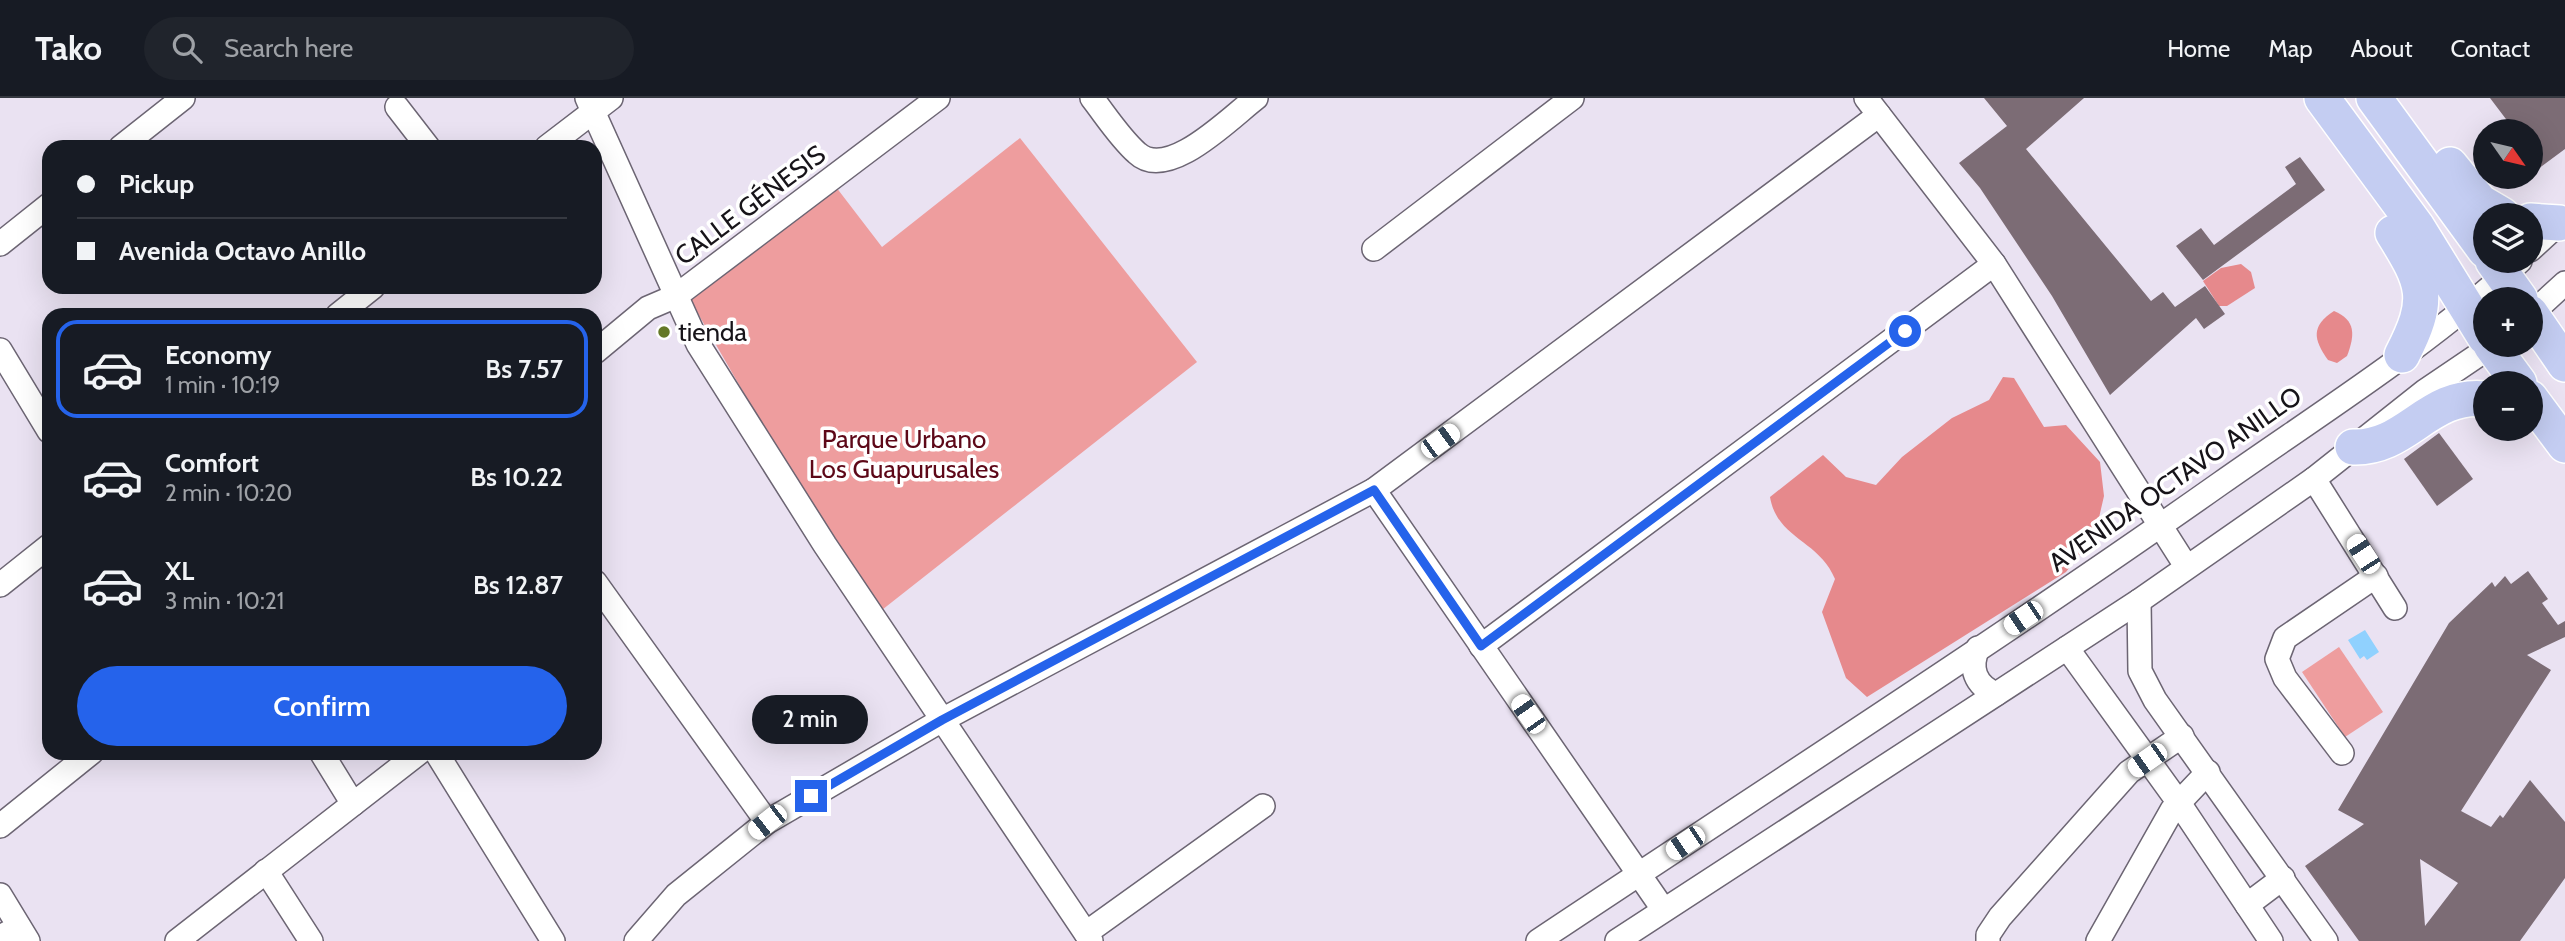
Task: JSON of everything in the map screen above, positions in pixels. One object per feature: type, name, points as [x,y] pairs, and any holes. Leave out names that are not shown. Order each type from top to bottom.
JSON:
[{"type":"highway","points":[[2322,98],[2417,227],[2473,319]]},
{"type":"highway","points":[[2374,98],[2473,229]]},
{"type":"highway","points":[[2389,98],[2415,120],[2482,203]]},
{"type":"highway","points":[[2357,148],[2370,139],[2379,144],[2453,241],[2462,240],[2473,247]]},
{"type":"highway","points":[[2357,148],[2366,188],[2413,265],[2421,286],[2420,315],[2402,355]]},
{"type":"highway","points":[[2543,332],[2565,364]]},
{"type":"highway","points":[[2353,447],[2373,448],[2384,444],[2438,408],[2461,398],[2473,398]]},
{"type":"highway","points":[[2548,418],[2545,438],[2565,452]]},
{"type":"street","points":[[130,140],[183,98]]},
{"type":"street","name":"CALLE GÉNESIS","points":[[602,346],[648,308],[676,296],[938,98]]},
{"type":"street","points":[[1092,98],[1137,154],[1152,162],[1172,160],[1190,149],[1256,98]]},
{"type":"street","points":[[1374,249],[1572,98]]},
{"type":"street","points":[[555,140],[597,102],[698,344],[825,545],[1089,937],[1263,806]]},
{"type":"street","points":[[636,941],[676,895],[767,822],[942,720],[1374,490],[1872,106],[1994,264],[2186,566]]},
{"type":"street","points":[[397,107],[423,140]]},
{"type":"street","points":[[0,244],[42,211]]},
{"type":"street","points":[[1481,646],[1994,264]]},
{"type":"street","name":"AVENIDA OCTAVO ANILLO","points":[[1538,941],[2159,527],[2465,308],[2491,273]]},
{"type":"street","points":[[2543,303],[2565,283]]},
{"type":"street","points":[[347,308],[364,294]]},
{"type":"street","points":[[0,350],[42,419]]},
{"type":"street","points":[[1617,941],[2140,601],[2186,566],[2314,479],[2473,356]]},
{"type":"street","points":[[2314,479],[2395,608]]},
{"type":"street","points":[[1374,490],[1663,909]]},
{"type":"street","points":[[0,585],[42,552]]},
{"type":"street","points":[[2342,753],[2285,678],[2277,659],[2286,638],[2376,576]]},
{"type":"street","points":[[2140,601],[2140,671],[2155,700],[2326,941]]},
{"type":"street","points":[[602,607],[767,822]]},
{"type":"street","points":[[1978,648],[1973,666],[1975,676],[1987,690],[1996,694]]},
{"type":"street","points":[[2067,648],[2179,803],[2271,941]]},
{"type":"street","points":[[1988,941],[1988,935],[2000,917],[2129,772],[2182,736]]},
{"type":"street","points":[[0,826],[82,760]]},
{"type":"street","points":[[326,760],[353,804]]},
{"type":"street","points":[[177,941],[410,760]]},
{"type":"street","points":[[441,760],[553,941]]},
{"type":"street","points":[[2098,941],[2172,810],[2208,772]]},
{"type":"street","points":[[266,871],[311,941]]},
{"type":"street","points":[[2247,905],[2283,878]]},
{"type":"street","points":[[0,895],[16,935]]},
{"type":"green space","name":"Parque Urbano Los Guapurusales","points":[[1020,138],[1197,362],[873,617],[689,298],[836,187],[882,247]]},
{"type":"green space","points":[[2339,647],[2383,712],[2345,737],[2302,672]]},
{"type":"shaded area","points":[[2241,264],[2251,272],[2255,288],[2227,306],[2219,306],[2203,281],[2221,268]]},
{"type":"shaded area","points":[[2334,311],[2346,319],[2352,329],[2347,356],[2337,363],[2328,360],[2317,339],[2321,322]]},
{"type":"shaded area","points":[[2003,377],[2014,378],[2044,427],[2066,425],[2100,462],[2104,496],[2095,535],[2066,572],[1867,697],[1846,678],[1822,612],[1835,579],[1819,556],[1781,522],[1770,497],[1823,455],[1846,477],[1876,485],[1902,457],[1952,418],[1989,400]]},
{"type":"water","points":[[2365,630],[2379,652],[2367,660],[2364,656],[2360,659],[2348,640]]},
{"type":"building","points":[[1984,98],[2084,98],[2026,149],[2151,301],[2163,292],[2175,307],[2205,286],[2225,314],[2204,329],[2196,318],[2110,395],[2052,296],[1980,188],[1959,163],[2007,126]]},
{"type":"building","points":[[2490,98],[2565,98],[2565,149],[2543,165],[2543,119],[2506,119]]},
{"type":"building","points":[[2300,157],[2325,190],[2203,280],[2176,246],[2201,228],[2214,245],[2296,184],[2285,167]]},
{"type":"building","points":[[2439,433],[2473,479],[2437,506],[2404,459]]},
{"type":"building","points":[[2528,571],[2548,599],[2542,603],[2558,625],[2565,621],[2565,637],[2527,655],[2551,670],[2461,811],[2491,827],[2500,815],[2503,818],[2530,780],[2565,822],[2565,878],[2520,941],[2359,941],[2305,866],[2364,824],[2338,810],[2449,623],[2492,582],[2495,587],[2505,576],[2511,584]],"holes":[[[2420,859],[2458,883],[2425,926]]]},
{"type":"place","name":"tienda","points":[[664,332]]},
{"type":"route","points":[[811,796],[942,720],[1374,490],[1481,646],[1905,331]]}]
